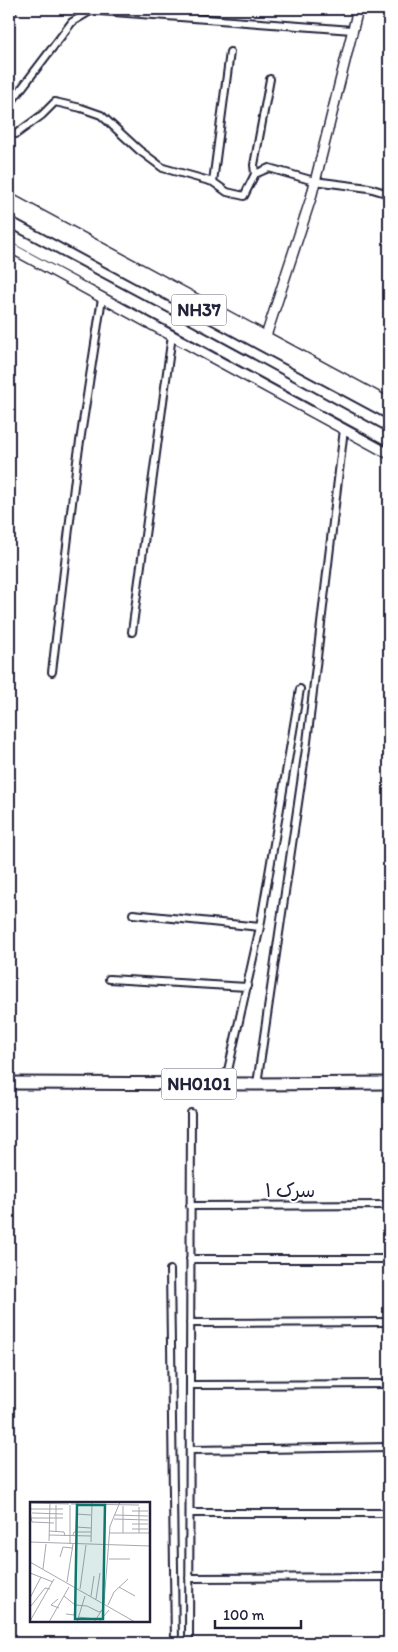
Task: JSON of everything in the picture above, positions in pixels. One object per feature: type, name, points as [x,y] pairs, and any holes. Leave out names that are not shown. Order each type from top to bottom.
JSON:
[{"type":"highway","name":"NH37","points":[[9,208],[389,413]]},
{"type":"highway","name":"NH37","points":[[9,235],[389,440]]},
{"type":"highway","name":"NH0101","points":[[9,1084],[389,1083]]},
{"type":"street","points":[[9,13],[13,9]]},
{"type":"street","points":[[9,105],[72,22],[94,9],[352,30]]},
{"type":"street","points":[[266,336],[311,198],[358,9]]},
{"type":"street","points":[[213,182],[230,52]]},
{"type":"street","points":[[9,133],[16,134],[42,115],[55,102],[81,108],[101,115],[138,150],[163,168],[213,182],[227,192],[244,196],[255,174],[254,164],[270,79]]},
{"type":"street","points":[[255,174],[269,168],[314,181],[369,188],[389,194]]},
{"type":"street","points":[[9,198],[389,403]]},
{"type":"street","points":[[9,247],[389,454]]},
{"type":"street","points":[[52,672],[77,461],[102,298]]},
{"type":"street","points":[[132,632],[172,335]]},
{"type":"street","points":[[257,1084],[307,742],[344,429]]},
{"type":"street","points":[[225,1084],[260,927],[300,688]]},
{"type":"street","points":[[133,914],[260,927]]},
{"type":"street","points":[[109,979],[246,987]]},
{"type":"street","points":[[189,1643],[191,1113]]},
{"type":"street","name":"سرک ۱","points":[[190,1206],[389,1205]]},
{"type":"street","points":[[190,1259],[389,1258]]},
{"type":"street","points":[[170,1270],[175,1643]]},
{"type":"street","points":[[190,1322],[389,1322]]},
{"type":"street","points":[[190,1385],[389,1384]]},
{"type":"street","points":[[190,1450],[389,1448]]},
{"type":"street","points":[[190,1512],[389,1513]]},
{"type":"street","points":[[189,1578],[389,1577]]},
{"type":"street","points":[[9,1642],[159,1643]]}]
